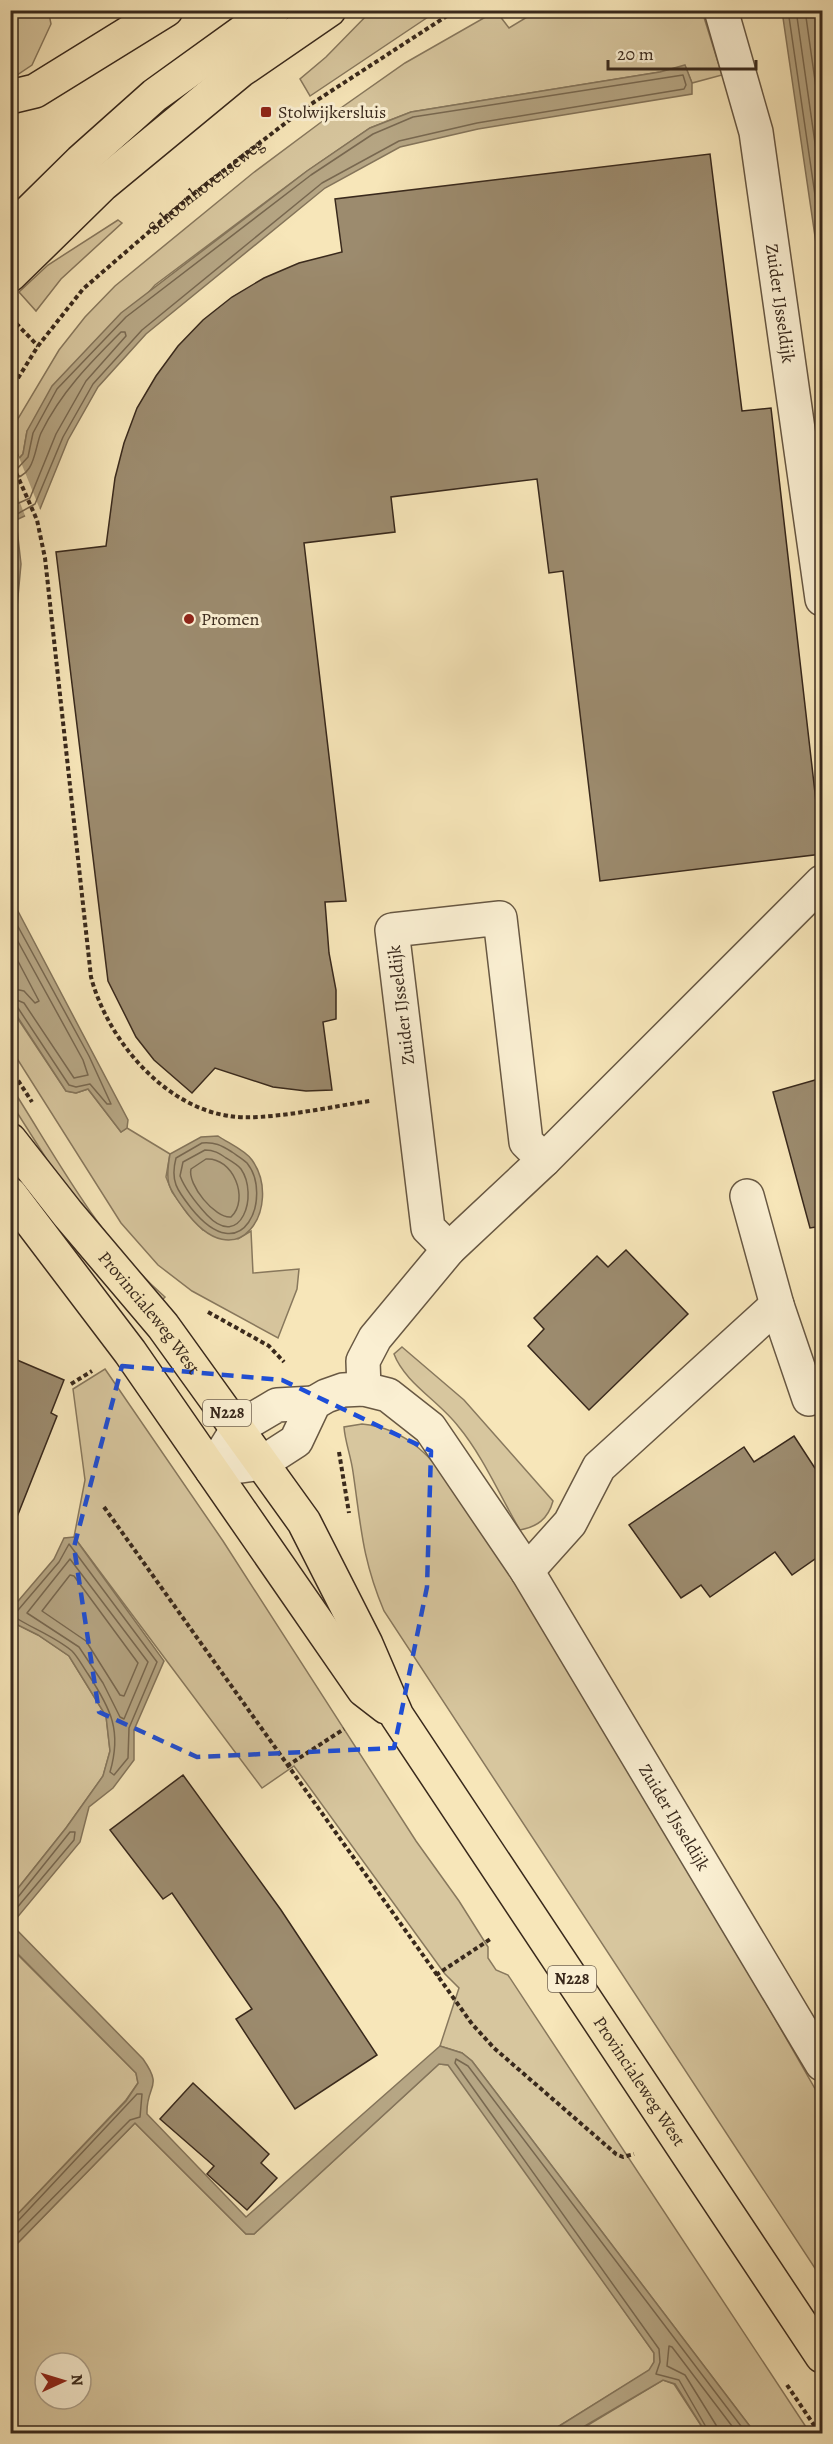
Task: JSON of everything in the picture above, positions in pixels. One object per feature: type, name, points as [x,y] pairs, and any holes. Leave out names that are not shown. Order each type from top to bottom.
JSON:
[{"type":"main road","points":[[10,231],[81,161],[155,95],[273,10]]},
{"type":"main road","points":[[10,275],[112,176],[240,71],[329,10]]},
{"type":"main road","points":[[10,120],[23,94],[158,14]]},
{"type":"main road","name":"Provincialeweg West","points":[[10,1140],[68,1214],[163,1326],[304,1522],[331,1572],[397,1716],[822,2356]]},
{"type":"main road","name":"Provincialeweg West","points":[[10,1194],[130,1352],[364,1690],[397,1716]]},
{"type":"street","name":"Zuider IJsseldijk","points":[[721,10],[756,132],[822,599]]},
{"type":"street","points":[[364,1389],[363,1361],[375,1338],[449,1249],[544,1160],[822,882]]},
{"type":"street","name":"Zuider IJsseldijk","points":[[449,1249],[428,1227],[392,930],[500,918],[526,1142],[544,1160]]},
{"type":"street","points":[[747,1196],[777,1305],[808,1399]]},
{"type":"street","points":[[527,1571],[570,1523],[599,1467],[777,1305]]},
{"type":"street","name":"Zuider IJsseldijk","points":[[212,1470],[238,1428],[276,1405],[315,1403],[343,1390],[364,1389],[388,1395],[430,1428],[527,1571],[822,2064]]},
{"type":"street","points":[[212,1470],[262,1463],[296,1441],[315,1403]]},
{"type":"path","name":"Schoonhovenseweg","points":[[10,391],[38,346],[83,290],[187,199],[305,108],[456,10]]},
{"type":"path","points":[[10,318],[38,346]]},
{"type":"path","points":[[10,459],[37,520],[45,558],[91,977],[107,1020],[155,1080],[184,1100],[229,1116],[252,1117],[412,1095]]},
{"type":"path","points":[[104,1507],[436,1975],[494,2048],[616,2154],[623,2157],[634,2154]]},
{"type":"path","points":[[287,1766],[353,1723]]},
{"type":"path","points":[[436,1975],[493,1937]]},
{"type":"highlighted area","points":[[122,1366],[282,1380],[431,1451],[427,1587],[394,1748],[197,1757],[99,1712],[74,1547]]},
{"type":"shaded area","points":[[372,10],[437,11],[310,96],[300,79],[326,57]]},
{"type":"shaded area","points":[[23,11],[56,11],[49,14],[51,24],[32,65],[11,79],[11,27]]},
{"type":"shaded area","points":[[496,11],[509,28],[537,11],[702,11],[722,75],[692,83],[685,66],[411,112],[370,128],[307,171],[155,285],[27,431],[23,454],[19,458],[10,432],[59,350],[85,317],[115,286],[253,173],[328,117],[405,63]]},
{"type":"shaded area","points":[[118,220],[122,223],[61,279],[36,311],[19,292],[48,265]]},
{"type":"shaded area","points":[[10,1007],[66,1091],[76,1093],[88,1089],[121,1132],[127,1128],[170,1154],[166,1177],[172,1192],[203,1230],[238,1239],[251,1231],[253,1273],[299,1269],[297,1289],[278,1338],[192,1291],[158,1265],[121,1223],[11,1049]]},
{"type":"shaded area","points":[[10,1085],[99,1224],[141,1275],[165,1297],[160,1302],[77,1207],[11,1103]]},
{"type":"shaded area","points":[[402,1347],[464,1400],[553,1501],[548,1513],[541,1521],[532,1527],[520,1530],[467,1438],[450,1417],[414,1383],[399,1364],[394,1354]]},
{"type":"shaded area","points":[[105,1369],[223,1541],[416,1841],[459,1901],[488,1947],[488,1958],[496,1970],[508,1975],[810,2433],[755,2433],[472,2061],[462,2053],[440,2046],[459,1988],[445,1974],[294,1766],[262,1788],[74,1537],[85,1480],[73,1389]]},
{"type":"shaded area","points":[[362,1424],[394,1432],[407,1439],[430,1459],[461,1496],[634,1772],[822,2101],[822,2279],[384,1611],[367,1558],[344,1427]]},
{"type":"shaded area","points":[[11,1624],[38,1635],[69,1656],[106,1716],[110,1751],[103,1776],[66,1828],[11,1897]]},
{"type":"shaded area","points":[[10,1947],[136,2073],[138,2083],[126,2100],[11,2221]]},
{"type":"shaded area","points":[[439,2064],[449,2065],[654,2353],[654,2362],[650,2370],[548,2433],[11,2434],[11,2250],[135,2123],[246,2234],[254,2234]]},
{"type":"shaded area","points":[[663,2380],[674,2384],[706,2433],[573,2434]]},
{"type":"water","points":[[782,11],[822,11],[822,284]]},
{"type":"water","points":[[685,65],[692,83],[692,94],[478,129],[400,147],[325,188],[146,334],[98,387],[68,440],[40,509],[16,520],[21,564],[11,672],[11,468],[23,454],[27,431],[52,386],[121,313],[307,171],[370,128],[411,112],[660,72]]},
{"type":"water","points":[[10,896],[128,1120],[127,1128],[121,1132],[88,1089],[76,1093],[66,1091],[11,1007]]},
{"type":"water","points":[[218,1136],[249,1156],[260,1178],[262,1197],[259,1215],[250,1230],[238,1238],[222,1239],[204,1230],[174,1195],[168,1178],[170,1154],[201,1137]]},
{"type":"water","points":[[74,1537],[164,1661],[134,1730],[134,1760],[113,1788],[89,1807],[80,1842],[15,1920],[13,1926],[143,2059],[153,2082],[147,2104],[147,2114],[246,2217],[440,2046],[462,2053],[472,2061],[755,2433],[706,2433],[675,2384],[663,2380],[573,2433],[548,2433],[649,2370],[654,2362],[654,2353],[448,2065],[439,2064],[254,2234],[246,2234],[135,2123],[11,2250],[11,2221],[126,2101],[138,2083],[136,2073],[11,1947],[11,1897],[66,1828],[103,1776],[110,1751],[106,1716],[69,1656],[38,1635],[11,1624],[11,1607],[54,1559],[64,1538]]},
{"type":"pier","points":[[18,455],[41,512],[26,518],[11,480],[10,463]]},
{"type":"building","name":"Promen","points":[[710,154],[742,411],[771,408],[822,854],[600,881],[563,571],[549,573],[537,479],[391,497],[395,532],[304,543],[346,901],[325,902],[329,953],[336,990],[336,1019],[323,1022],[332,1090],[306,1091],[273,1087],[215,1068],[192,1093],[154,1060],[136,1037],[108,981],[56,552],[106,546],[115,478],[124,443],[137,408],[156,376],[178,346],[203,320],[232,297],[264,278],[299,263],[342,252],[335,199]]},
{"type":"building","points":[[822,1078],[822,1226],[810,1228],[773,1092]]},
{"type":"building","points":[[626,1250],[688,1314],[589,1410],[528,1346],[544,1329],[534,1318],[597,1256],[608,1267]]},
{"type":"building","points":[[10,1357],[64,1380],[51,1413],[57,1416],[13,1527]]},
{"type":"building","points":[[794,1436],[822,1479],[822,1554],[792,1575],[775,1552],[710,1597],[701,1585],[681,1598],[629,1525],[744,1447],[754,1462]]},
{"type":"building","points":[[183,1775],[281,1910],[377,2055],[295,2109],[236,2019],[252,2009],[172,1893],[163,1899],[110,1830]]},
{"type":"building","points":[[193,2083],[269,2154],[261,2163],[277,2178],[247,2210],[207,2174],[214,2166],[160,2119]]},
{"type":"place","name":"Stolwijkersluis","points":[[266,112]]},
{"type":"place","name":"Promen","points":[[189,619]]}]
